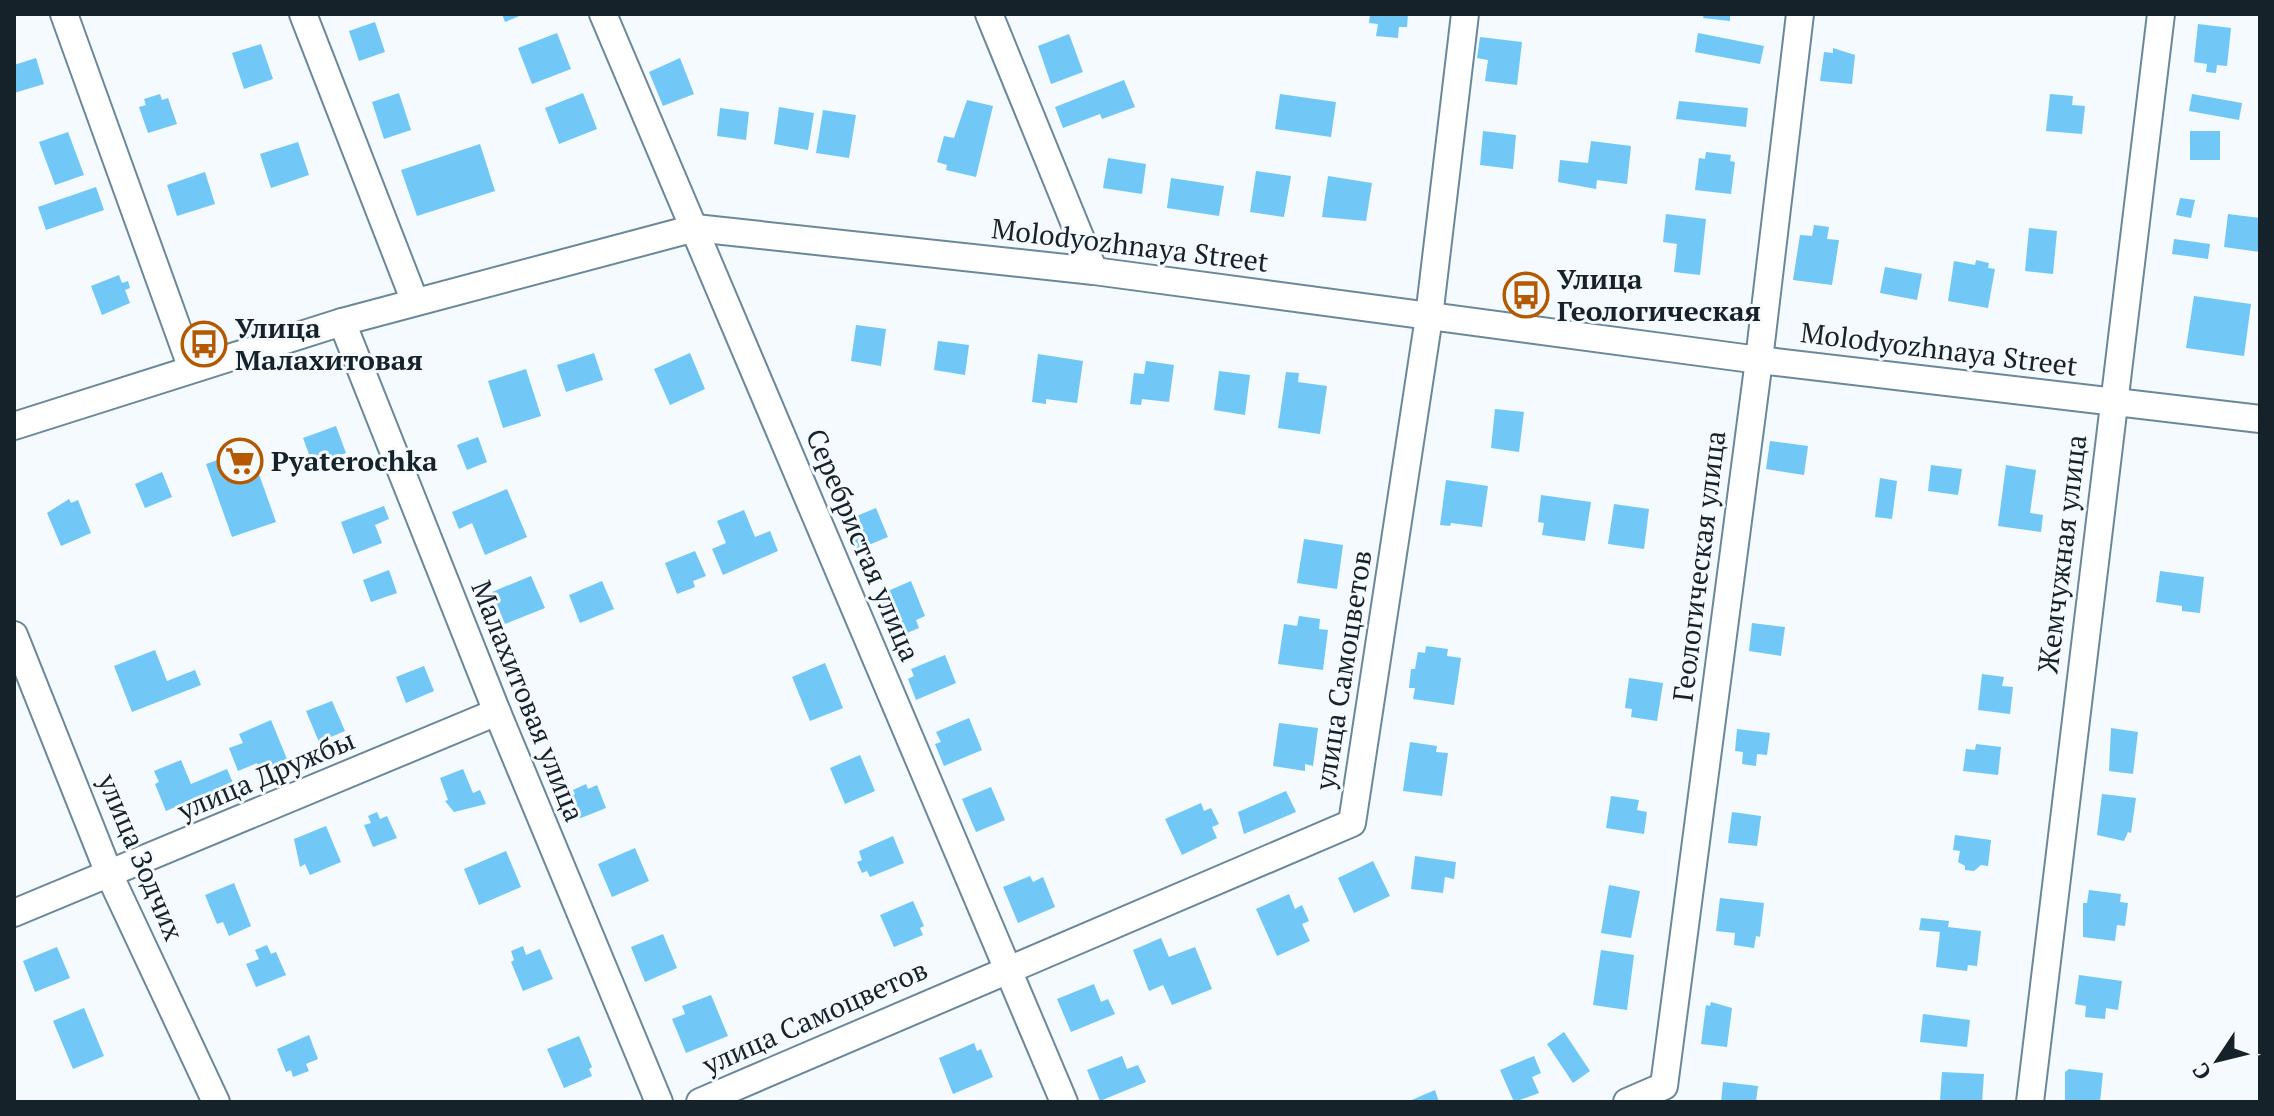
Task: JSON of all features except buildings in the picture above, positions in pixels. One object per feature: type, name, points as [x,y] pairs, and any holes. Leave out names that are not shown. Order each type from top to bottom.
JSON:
[{"type":"street","points":[[64,14],[192,369]]},
{"type":"street","points":[[303,14],[415,302]]},
{"type":"street","name":"Серебристая улица","points":[[603,14],[1064,1102]]},
{"type":"street","points":[[989,14],[1094,271]]},
{"type":"street","name":"улица Самоцветов","points":[[700,1102],[1007,968],[1352,823],[1429,317],[1465,14]]},
{"type":"street","name":"Геологическая улица","points":[[1627,1102],[1664,1086],[1759,360],[1800,14]]},
{"type":"street","name":"Жемчужная улица","points":[[2030,1102],[2161,14]]},
{"type":"street","name":"Molodyozhnaya Street","points":[[14,426],[342,322],[695,228],[1094,271],[1759,360],[2260,419]]},
{"type":"street","name":"Малахитовая улица","points":[[342,322],[497,712],[659,1102]]},
{"type":"street","name":"улица Зодчих","points":[[14,635],[110,876],[216,1102]]},
{"type":"street","name":"улица Дружбы","points":[[14,913],[110,876],[497,712]]},
{"type":"place","name":"Улица Геологическая","points":[[1526,295]]},
{"type":"place","name":"Улица Малахитовая","points":[[204,344]]},
{"type":"place","name":"Pyaterochka","points":[[240,461]]}]
